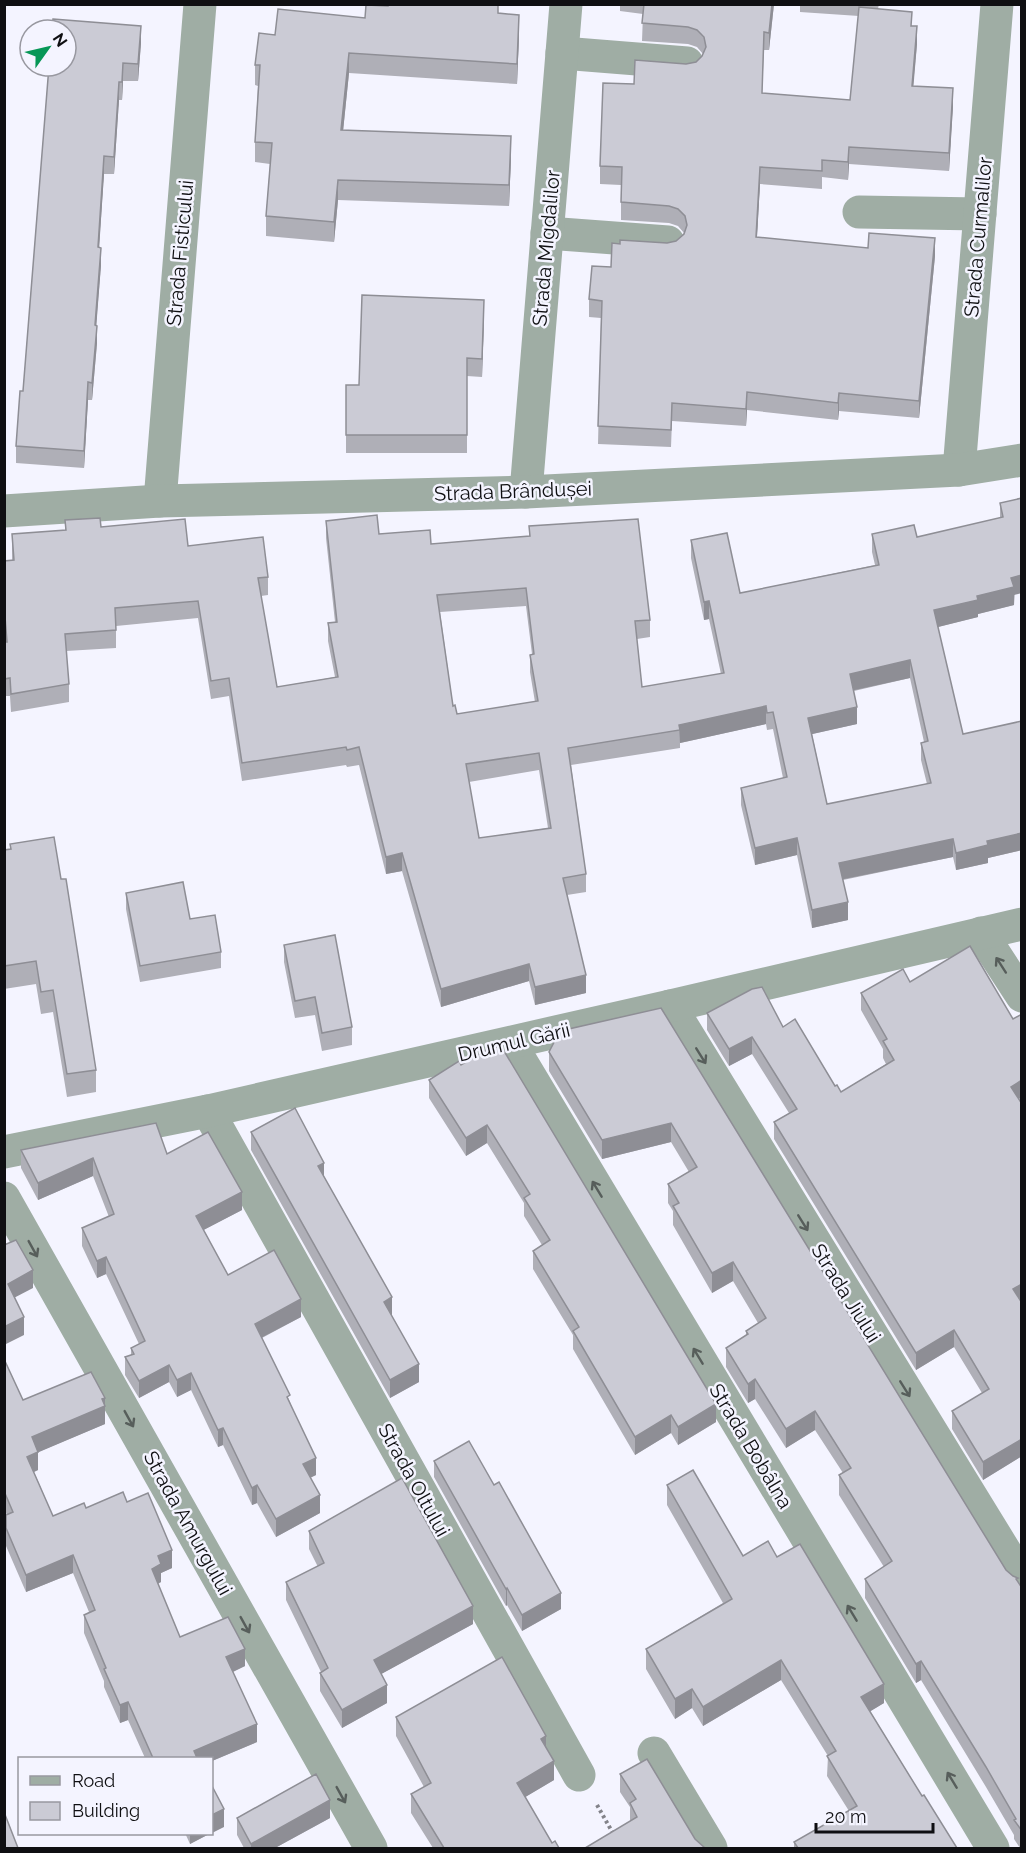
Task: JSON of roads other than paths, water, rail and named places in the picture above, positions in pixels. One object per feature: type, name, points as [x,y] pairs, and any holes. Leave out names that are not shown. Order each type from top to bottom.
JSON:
[{"type":"street","name":"Strada Fisticului","points":[[160,501],[200,4]]},
{"type":"street","name":"Strada Migdalilor","points":[[526,492],[566,4]]},
{"type":"street","name":"Strada Curmalilor","points":[[959,470],[997,4]]},
{"type":"street","points":[[562,53],[687,63]]},
{"type":"street","points":[[859,212],[980,214]]},
{"type":"street","points":[[547,233],[668,242]]},
{"type":"street","name":"Strada Brândușei","points":[[4,511],[160,501],[526,492],[959,470],[1022,460]]},
{"type":"street","name":"Drumul Gării","points":[[4,1152],[208,1111],[1022,924]]},
{"type":"street","points":[[981,933],[1022,996]]},
{"type":"street","name":"Strada Jiului","points":[[670,1006],[1022,1579]]},
{"type":"street","name":"Strada Bobâlna","points":[[510,1043],[993,1848]]},
{"type":"street","name":"Strada Oltului","points":[[208,1111],[579,1775]]},
{"type":"street","name":"Strada Amurgului","points":[[4,1198],[371,1848]]},
{"type":"street","points":[[654,1753],[711,1848]]}]
